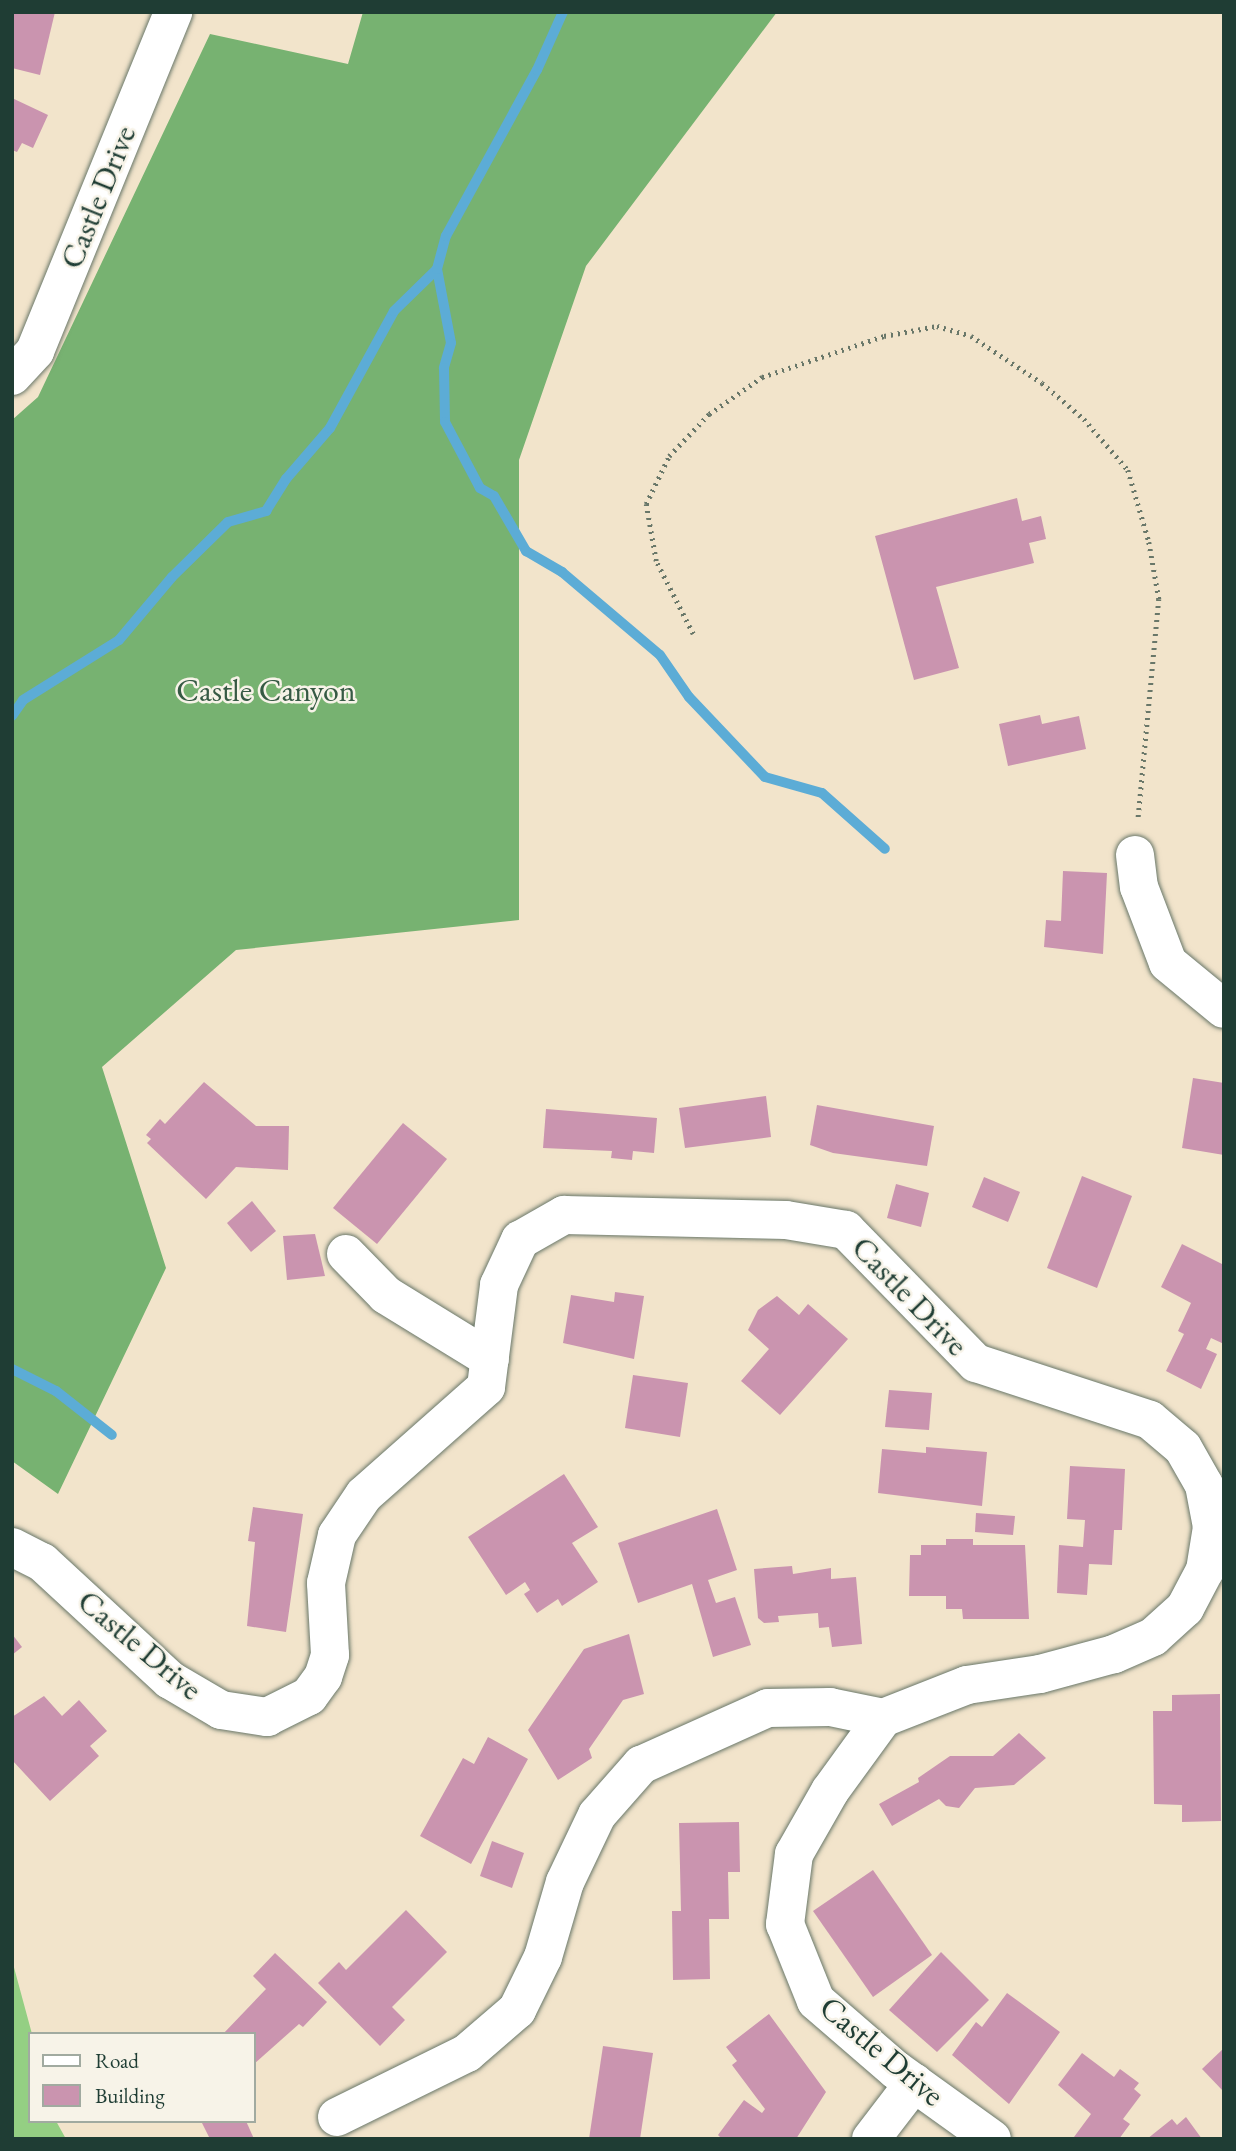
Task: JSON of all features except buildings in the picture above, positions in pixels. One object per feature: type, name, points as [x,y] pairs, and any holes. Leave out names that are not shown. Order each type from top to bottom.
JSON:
[{"type":"street","name":"Castle Drive","points":[[12,376],[35,351],[173,12]]},
{"type":"street","points":[[1135,855],[1139,887],[1168,963],[1224,1009]]},
{"type":"street","name":"Castle Drive","points":[[12,1546],[42,1562],[170,1680],[221,1710],[267,1717],[309,1696],[323,1677],[330,1655],[326,1583],[337,1535],[364,1495],[486,1387],[499,1285],[520,1240],[564,1215],[786,1220],[846,1230],[976,1363],[1150,1420],[1183,1448],[1199,1476],[1218,1526],[1215,1575],[1185,1608],[1153,1637],[1114,1654],[1040,1674],[967,1685],[883,1718],[830,1791],[794,1854],[785,1924],[816,2001],[915,2083],[992,2139]]},
{"type":"street","points":[[346,1254],[386,1294],[490,1359]]},
{"type":"street","points":[[337,2116],[467,2053],[517,2010],[543,1957],[565,1882],[597,1815],[641,1765],[768,1708],[830,1707],[883,1718]]},
{"type":"street","points":[[872,2139],[915,2083]]},
{"type":"path","points":[[693,634],[656,561],[646,504],[669,456],[709,414],[762,377],[884,335],[937,326],[971,336],[1042,383],[1084,419],[1128,470],[1149,542],[1159,599],[1135,855]]},
{"type":"green space","name":"Castle Canyon","points":[[363,12],[777,12],[586,266],[519,460],[519,920],[236,950],[102,1067],[166,1268],[58,1494],[12,1461],[12,420],[38,397],[210,34],[348,64]]},
{"type":"green space","points":[[12,1960],[31,2032],[28,2032],[28,2123],[57,2123],[66,2139],[12,2139]]},
{"type":"waterway","points":[[12,716],[23,700],[119,640],[172,577],[228,522],[266,511],[286,479],[330,428],[394,311],[437,269],[446,236],[537,70],[563,12]]},
{"type":"waterway","points":[[437,269],[451,343],[444,368],[445,422],[480,488],[494,496],[526,551],[562,572],[660,655],[689,697],[765,777],[822,793],[885,849]]},
{"type":"waterway","points":[[12,1369],[56,1391],[112,1435]]}]
